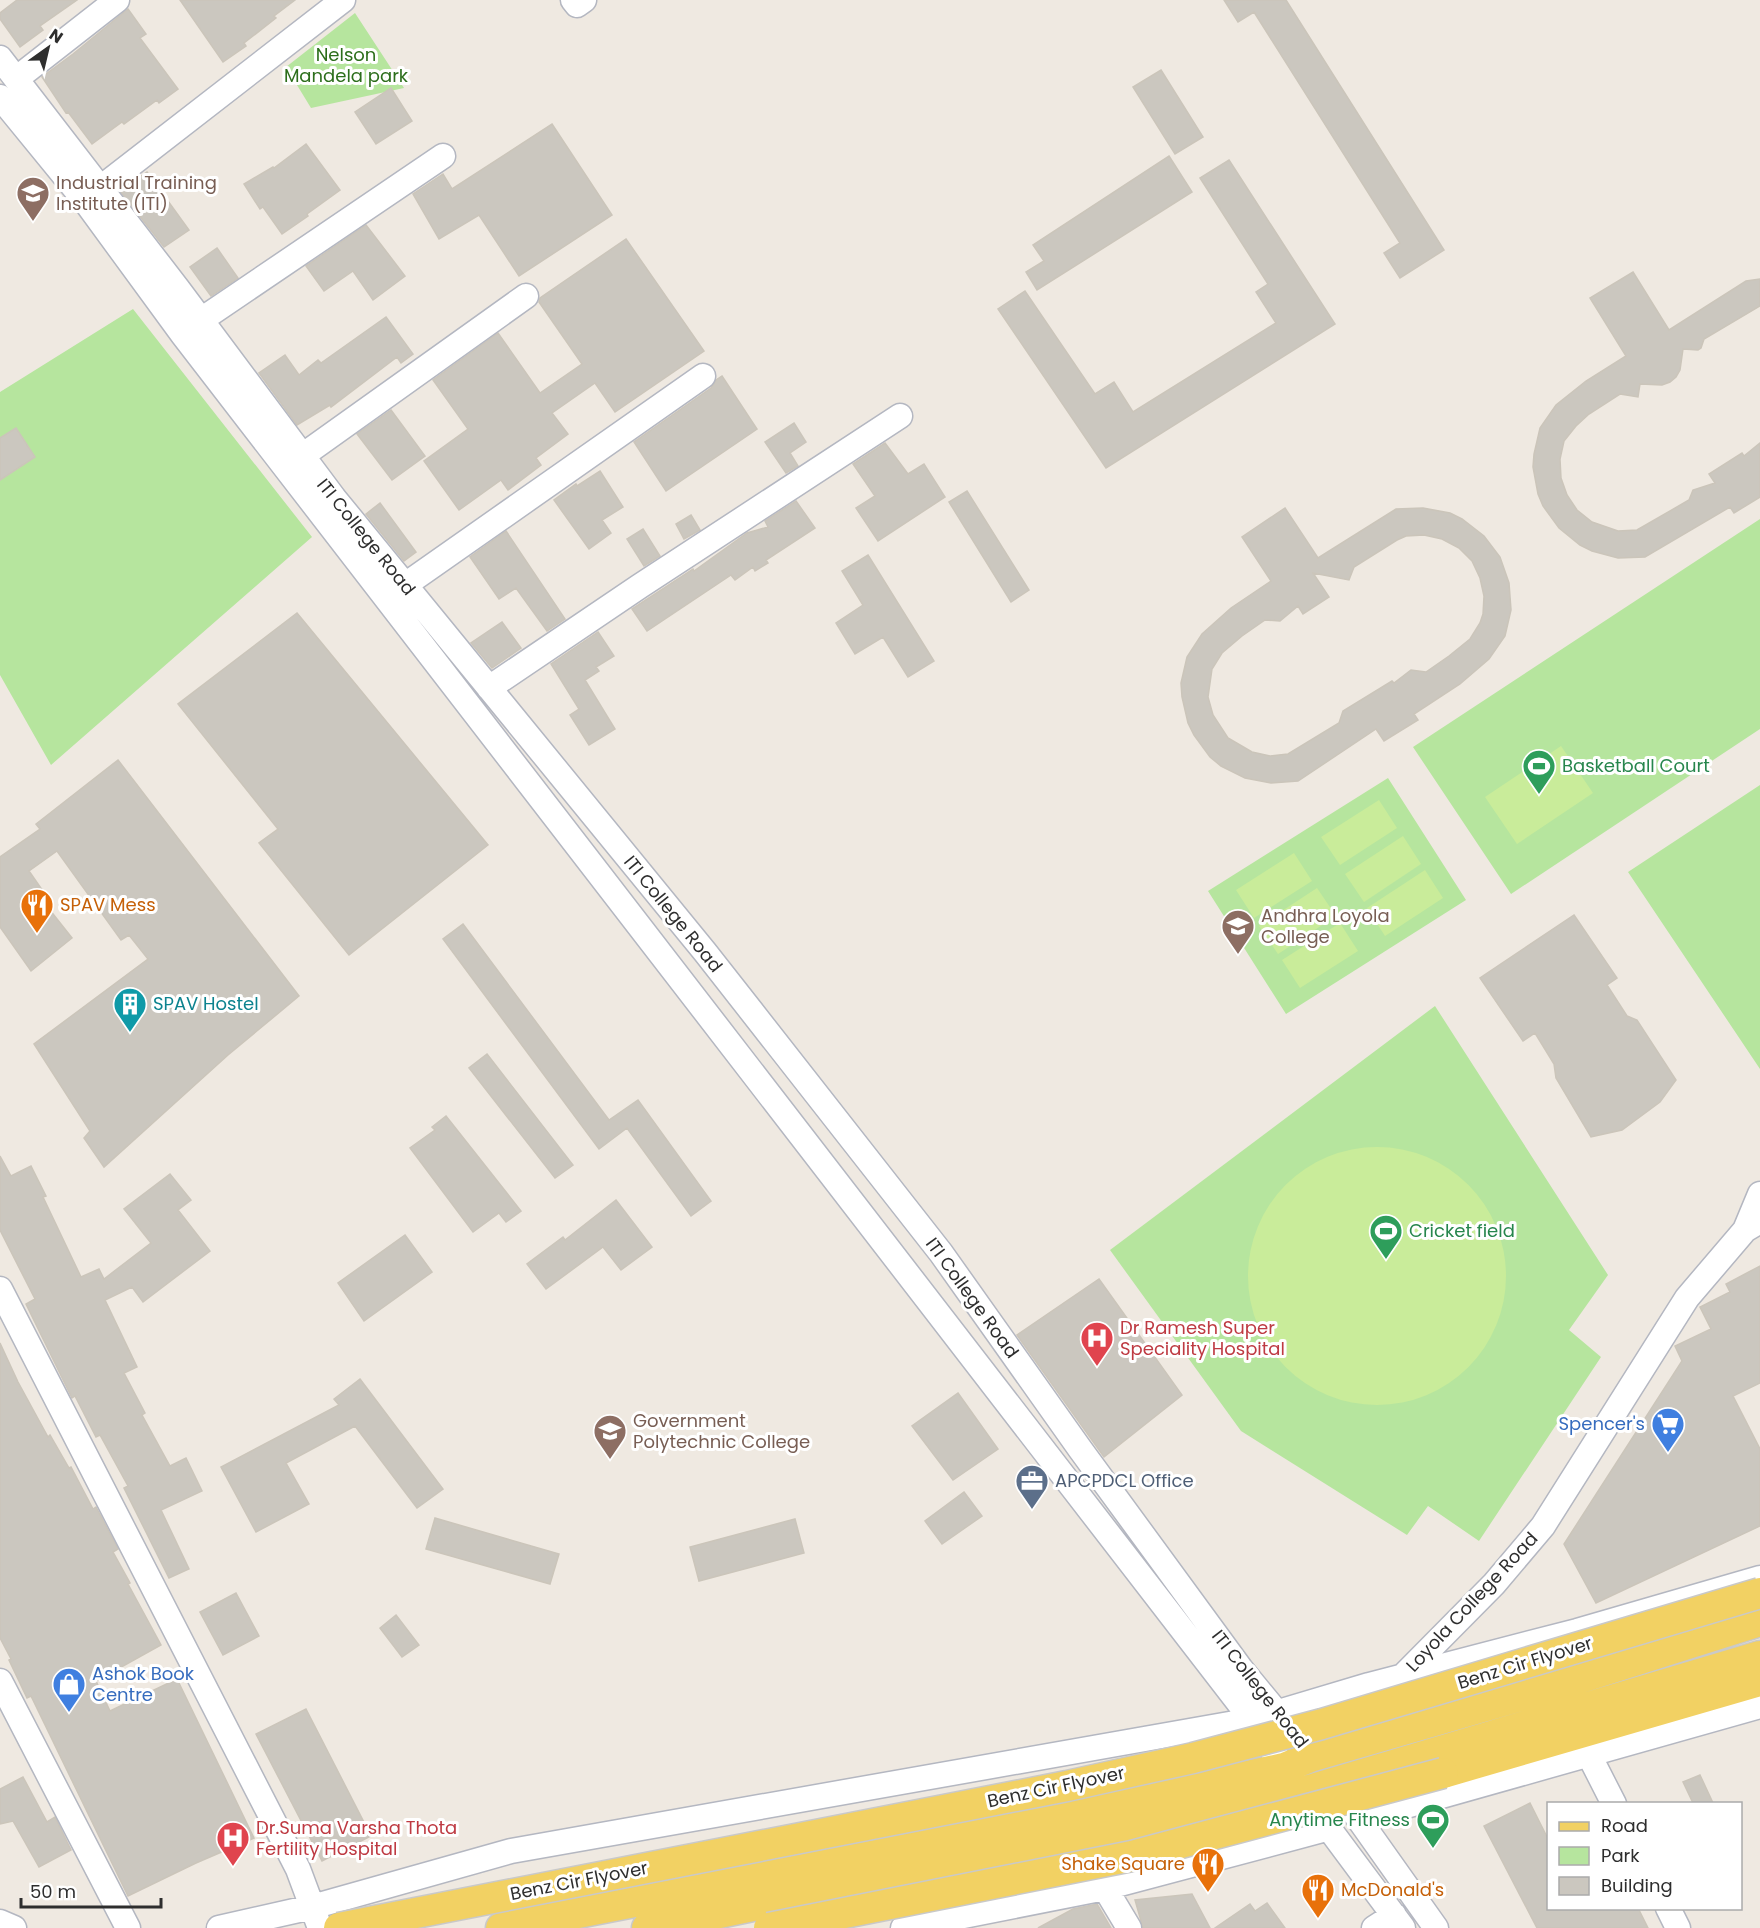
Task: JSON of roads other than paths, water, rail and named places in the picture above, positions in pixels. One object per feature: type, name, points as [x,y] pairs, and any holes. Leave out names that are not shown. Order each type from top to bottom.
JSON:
[{"type":"main road","name":"Benz Cir Flyover","points":[[339,1928],[1056,1788],[1193,1758],[1322,1724],[1760,1593]]},
{"type":"main road","points":[[501,1928],[906,1849],[1284,1768],[1313,1756],[1564,1683],[1760,1621]]},
{"type":"main road","points":[[647,1928],[1303,1792],[1760,1656]]},
{"type":"main road","points":[[769,1928],[1132,1856],[1443,1773],[1760,1681]]},
{"type":"street","points":[[16,79],[117,0]]},
{"type":"street","points":[[93,194],[343,0]]},
{"type":"street","points":[[573,0],[577,5],[584,0]]},
{"type":"street","name":"ITI College Road","points":[[0,57],[93,194],[183,335],[1252,1720],[1284,1768],[1399,1921]]},
{"type":"street","name":"ITI College Road","points":[[0,97],[93,194],[201,320],[334,498],[705,952],[941,1253],[1080,1449],[1241,1669],[1313,1756],[1436,1928]]},
{"type":"street","points":[[201,320],[443,156]]},
{"type":"street","points":[[302,456],[526,296]]},
{"type":"street","points":[[405,585],[703,375]]},
{"type":"street","points":[[489,688],[900,416]]},
{"type":"street","name":"Loyola College Road","points":[[1402,1677],[1494,1584],[1543,1526],[1687,1298],[1753,1226],[1760,1194]]},
{"type":"street","points":[[0,1289],[298,1869],[316,1917]]},
{"type":"street","points":[[219,1928],[316,1917],[511,1851],[1252,1720],[1760,1578]]},
{"type":"street","points":[[0,1681],[128,1928]]},
{"type":"street","points":[[1360,1819],[1760,1706]]},
{"type":"street","points":[[1588,1754],[1613,1802]]},
{"type":"street","points":[[903,1928],[1105,1888],[1330,1828]]},
{"type":"street","points":[[1105,1888],[1129,1928]]},
{"type":"street","points":[[1669,1910],[1678,1928]]},
{"type":"street","points":[[1374,1928],[1399,1921]]},
{"type":"street","points":[[0,1922],[14,1928]]},
{"type":"place","name":"Industrial Training Institute (ITI)","points":[[33,222]]},
{"type":"place","name":"Basketball Court","points":[[1539,795]]},
{"type":"place","name":"SPAV Mess","points":[[37,934]]},
{"type":"place","name":"Andhra Loyola College","points":[[1238,955]]},
{"type":"place","name":"SPAV Hostel","points":[[130,1033]]},
{"type":"place","name":"Cricket field","points":[[1386,1260]]},
{"type":"place","name":"Dr Ramesh Super Speciality Hospital","points":[[1097,1367]]},
{"type":"place","name":"Spencer's","points":[[1668,1453]]},
{"type":"place","name":"Government Polytechnic College","points":[[610,1460]]},
{"type":"place","name":"APCPDCL Office","points":[[1032,1510]]},
{"type":"place","name":"Ashok Book Centre","points":[[69,1713]]},
{"type":"place","name":"Anytime Fitness","points":[[1433,1849]]},
{"type":"place","name":"Dr.Suma Varsha Thota Fertility Hospital","points":[[233,1867]]},
{"type":"place","name":"Shake Square","points":[[1208,1893]]},
{"type":"place","name":"McDonald's","points":[[1318,1919]]},
{"type":"park label","name":"Nelson Mandela park","points":[[346,65]]}]
